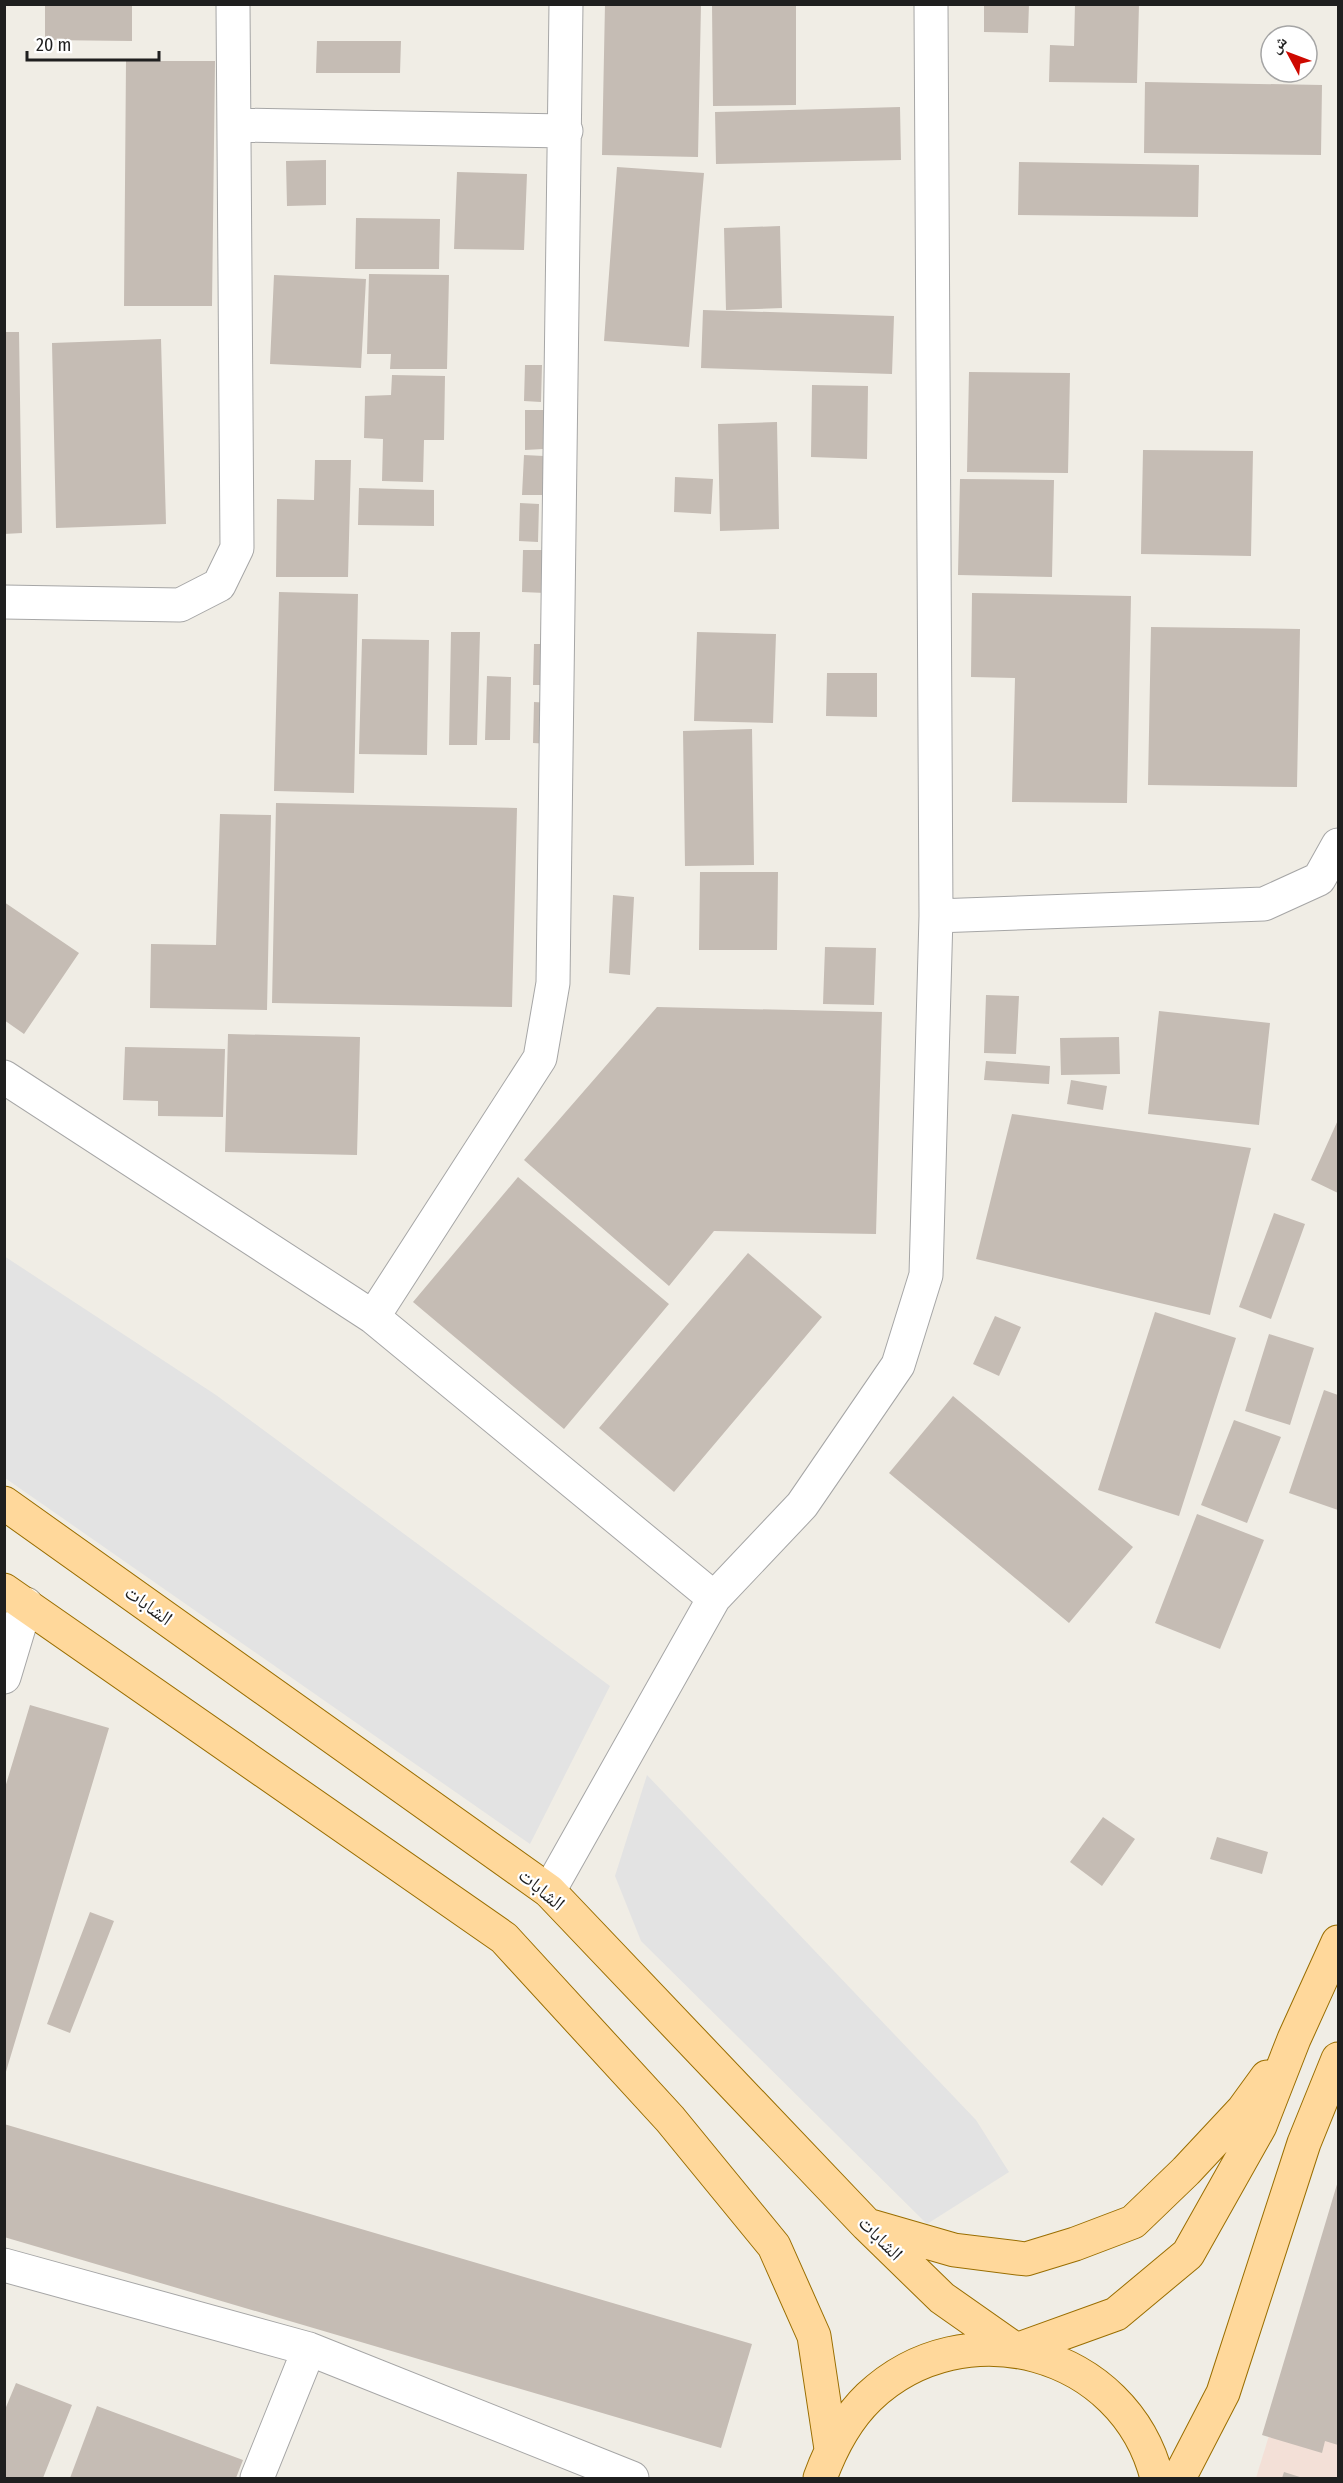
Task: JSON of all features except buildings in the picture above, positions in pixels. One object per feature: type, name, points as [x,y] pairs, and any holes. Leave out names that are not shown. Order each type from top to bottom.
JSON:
[{"type":"main road","name":"الشابات","points":[[4,1503],[549,1891],[867,2224],[942,2298],[1016,2350]]},
{"type":"main road","points":[[15,1597],[504,1938],[670,2119],[774,2246],[814,2336],[826,2464]]},
{"type":"main road","points":[[1016,2350],[1116,2314],[1188,2254],[1260,2126],[1294,2039],[1338,1942]]},
{"type":"main road","points":[[867,2224],[954,2250],[1026,2259],[1133,2222],[1243,2110],[1294,2039]]},
{"type":"main road","points":[[1179,2478],[1223,2393],[1304,2143],[1338,2059]]},
{"type":"main road","points":[[826,2464],[847,2421],[868,2397],[894,2377],[921,2362],[952,2352],[983,2348],[1016,2350],[1048,2358],[1078,2373],[1105,2392],[1127,2416],[1144,2444],[1156,2478]]},
{"type":"street","points":[[4,602],[180,605],[219,585],[237,548],[233,4]]},
{"type":"street","points":[[373,1317],[540,1058],[553,983],[566,4]]},
{"type":"street","points":[[549,1891],[714,1598],[802,1505],[898,1365],[926,1275],[936,916],[931,4]]},
{"type":"street","points":[[234,125],[566,131]]},
{"type":"street","points":[[936,916],[1264,904],[1319,879],[1338,845]]},
{"type":"street","points":[[4,1077],[373,1317],[714,1598]]},
{"type":"street","points":[[4,1677],[15,1597]]},
{"type":"street","points":[[4,2265],[309,2349],[632,2478]]},
{"type":"street","points":[[257,2478],[309,2349]]},
{"type":"shaded area","points":[[4,1256],[216,1395],[610,1686],[530,1844],[5,1478]]},
{"type":"shaded area","points":[[647,1775],[976,2120],[1009,2172],[927,2224],[641,1941],[615,1876]]},
{"type":"shaded area","points":[[1338,2211],[1338,2478],[1256,2478]]}]
